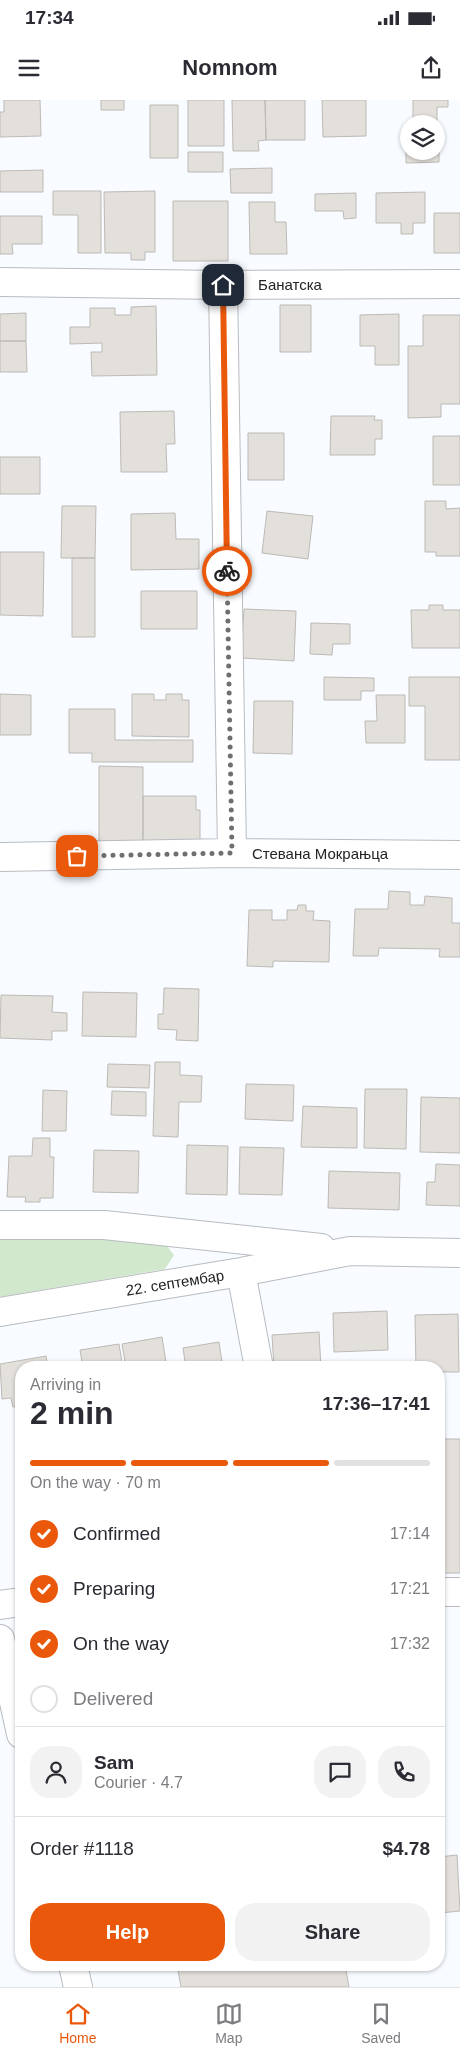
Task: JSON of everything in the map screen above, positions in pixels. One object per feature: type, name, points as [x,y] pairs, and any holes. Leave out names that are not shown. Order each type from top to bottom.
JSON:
[{"type":"street","name":"Банатска","points":[[0,282],[223,285],[460,284]]},
{"type":"street","points":[[223,285],[232,853]]},
{"type":"street","name":"Стевана Мокрањца","points":[[0,857],[232,853],[460,855]]},
{"type":"street","name":"22. септембар","points":[[0,1225],[104,1225],[350,1251],[460,1253]]},
{"type":"street","name":"22. септембар","points":[[0,1312],[241,1272],[350,1251]]},
{"type":"street","points":[[241,1272],[258,1361]]},
{"type":"street","points":[[445,1592],[460,1592]]},
{"type":"street","points":[[0,1605],[15,1603]]},
{"type":"street","points":[[0,1639],[15,1707]]},
{"type":"street","points":[[74,1971],[78,1987]]},
{"type":"green space","points":[[0,1236],[64,1236],[163,1241],[174,1255],[165,1269],[0,1297]]},
{"type":"building","points":[[4,100],[40,100],[41,136],[0,137],[0,112],[4,112]]},
{"type":"building","points":[[101,100],[124,100],[124,110],[101,110]]},
{"type":"building","points":[[188,100],[224,100],[224,146],[188,146]]},
{"type":"building","points":[[232,100],[265,100],[266,140],[258,141],[259,151],[233,151]]},
{"type":"building","points":[[265,100],[305,100],[305,140],[266,140]]},
{"type":"building","points":[[322,100],[366,100],[366,136],[323,137]]},
{"type":"building","points":[[413,100],[448,100],[448,107],[437,107],[437,115],[413,115]]},
{"type":"building","points":[[150,105],[178,105],[178,158],[150,158]]},
{"type":"building","points":[[188,152],[223,152],[223,172],[188,172]]},
{"type":"building","points":[[406,160],[439,160],[439,162],[406,163]]},
{"type":"building","points":[[272,168],[272,193],[231,193],[230,169]]},
{"type":"building","points":[[43,170],[43,192],[0,192],[0,171]]},
{"type":"building","points":[[53,191],[101,191],[101,253],[78,253],[78,215],[53,215]]},
{"type":"building","points":[[155,191],[155,252],[145,252],[145,260],[131,260],[131,253],[105,253],[104,192]]},
{"type":"building","points":[[425,192],[425,223],[413,223],[413,234],[401,234],[401,223],[376,223],[376,193]]},
{"type":"building","points":[[356,193],[356,218],[344,219],[343,211],[315,211],[315,194]]},
{"type":"building","points":[[173,201],[228,201],[228,261],[173,261]]},
{"type":"building","points":[[249,202],[275,202],[275,222],[286,222],[287,254],[250,254]]},
{"type":"building","points":[[434,213],[460,213],[460,253],[434,253]]},
{"type":"building","points":[[0,216],[42,216],[42,244],[12,244],[13,254],[0,254]]},
{"type":"building","points":[[280,305],[311,305],[311,352],[280,352]]},
{"type":"building","points":[[156,306],[157,375],[92,376],[91,352],[102,352],[102,343],[70,344],[70,327],[90,327],[90,308],[115,308],[115,315],[131,315],[131,307]]},
{"type":"building","points":[[26,313],[26,341],[0,341],[0,314]]},
{"type":"building","points":[[399,314],[399,365],[375,365],[375,346],[360,346],[360,315]]},
{"type":"building","points":[[423,315],[460,315],[460,404],[441,404],[441,417],[408,418],[408,346],[423,346]]},
{"type":"building","points":[[0,341],[26,341],[27,372],[0,372]]},
{"type":"building","points":[[174,411],[175,444],[166,444],[167,472],[121,472],[120,412]]},
{"type":"building","points":[[331,416],[375,416],[374,420],[382,420],[382,439],[375,439],[375,455],[330,455]]},
{"type":"building","points":[[248,433],[284,433],[284,480],[248,480]]},
{"type":"building","points":[[433,436],[460,436],[460,485],[433,485]]},
{"type":"building","points":[[0,457],[40,457],[40,494],[0,494]]},
{"type":"building","points":[[425,501],[446,501],[446,509],[460,508],[460,556],[436,556],[436,552],[425,552]]},
{"type":"building","points":[[62,506],[96,506],[95,558],[61,558]]},
{"type":"building","points":[[267,511],[313,516],[308,559],[262,553]]},
{"type":"building","points":[[175,513],[176,539],[199,539],[199,569],[131,570],[131,514]]},
{"type":"building","points":[[0,552],[44,552],[43,616],[0,615]]},
{"type":"building","points":[[72,558],[95,558],[95,637],[72,637]]},
{"type":"building","points":[[141,591],[197,591],[197,629],[141,629]]},
{"type":"building","points":[[429,605],[443,605],[443,610],[460,610],[460,648],[412,648],[411,610],[429,610]]},
{"type":"building","points":[[244,609],[296,611],[294,661],[241,658]]},
{"type":"building","points":[[311,623],[350,624],[350,644],[333,644],[332,655],[310,654]]},
{"type":"building","points":[[324,677],[374,678],[374,691],[361,691],[361,700],[324,700]]},
{"type":"building","points":[[409,677],[460,677],[460,760],[425,760],[425,706],[409,706]]},
{"type":"building","points":[[0,694],[31,695],[31,735],[0,735]]},
{"type":"building","points":[[132,694],[154,694],[154,700],[166,700],[166,694],[182,694],[182,700],[189,700],[189,737],[132,736]]},
{"type":"building","points":[[376,695],[405,695],[405,743],[366,743],[365,721],[377,721]]},
{"type":"building","points":[[254,701],[293,701],[292,754],[253,753]]},
{"type":"building","points":[[69,709],[115,709],[115,740],[193,740],[193,762],[92,762],[92,753],[69,753]]},
{"type":"building","points":[[99,766],[143,767],[143,843],[99,843]]},
{"type":"building","points":[[143,796],[196,796],[196,810],[200,810],[200,844],[143,843]]},
{"type":"building","points":[[389,891],[410,892],[410,905],[424,905],[425,896],[452,898],[452,923],[460,923],[460,957],[439,957],[440,949],[379,948],[378,956],[353,956],[355,909],[388,909]]},
{"type":"building","points":[[298,905],[306,905],[306,911],[314,911],[313,920],[330,921],[329,962],[273,961],[273,967],[247,966],[249,910],[272,910],[272,920],[287,920],[287,910],[297,910]]},
{"type":"building","points":[[164,988],[199,989],[198,1041],[176,1040],[177,1030],[158,1029],[158,1014],[163,1014]]},
{"type":"building","points":[[83,992],[137,993],[136,1037],[82,1036]]},
{"type":"building","points":[[1,995],[53,996],[52,1012],[67,1013],[67,1031],[52,1031],[52,1040],[0,1038]]},
{"type":"building","points":[[155,1062],[180,1062],[180,1075],[202,1076],[201,1102],[179,1102],[178,1137],[153,1136]]},
{"type":"building","points":[[108,1064],[150,1065],[149,1088],[107,1087]]},
{"type":"building","points":[[246,1084],[294,1085],[293,1121],[245,1119]]},
{"type":"building","points":[[365,1089],[407,1089],[406,1149],[364,1148]]},
{"type":"building","points":[[43,1090],[67,1091],[66,1131],[42,1131]]},
{"type":"building","points":[[112,1091],[146,1092],[146,1116],[111,1115]]},
{"type":"building","points":[[421,1097],[460,1098],[460,1153],[420,1152]]},
{"type":"building","points":[[303,1106],[357,1108],[357,1148],[301,1147]]},
{"type":"building","points":[[33,1138],[50,1138],[50,1157],[54,1157],[53,1198],[40,1198],[40,1202],[25,1202],[26,1197],[7,1197],[9,1156],[32,1156]]},
{"type":"building","points":[[187,1145],[228,1146],[227,1195],[186,1194]]},
{"type":"building","points":[[240,1147],[284,1148],[282,1195],[239,1194]]},
{"type":"building","points":[[94,1150],[139,1151],[138,1193],[93,1192]]},
{"type":"building","points":[[436,1164],[460,1165],[460,1206],[426,1205],[427,1182],[435,1182]]},
{"type":"building","points":[[329,1171],[400,1173],[399,1210],[328,1208]]},
{"type":"building","points":[[387,1311],[388,1350],[334,1352],[333,1313]]},
{"type":"building","points":[[458,1314],[459,1372],[445,1372],[445,1361],[416,1361],[415,1315]]},
{"type":"building","points":[[319,1332],[321,1361],[274,1361],[272,1335]]},
{"type":"building","points":[[162,1337],[166,1361],[125,1361],[122,1344]]},
{"type":"building","points":[[219,1342],[222,1361],[185,1361],[183,1348]]},
{"type":"building","points":[[119,1344],[122,1361],[82,1361],[80,1350]]},
{"type":"building","points":[[46,1356],[47,1361],[17,1361]]},
{"type":"building","points":[[15,1361],[15,1407],[13,1407],[11,1398],[2,1399],[0,1364]]},
{"type":"building","points":[[445,1439],[460,1439],[460,1573],[445,1573]]},
{"type":"building","points":[[457,1855],[460,1911],[445,1912],[445,1856]]},
{"type":"building","points":[[178,1971],[346,1971],[349,1987],[181,1987]]},
{"type":"way so far","points":[[77,856],[232,853],[227,571]]},
{"type":"route","points":[[223,285],[227,571]]}]
